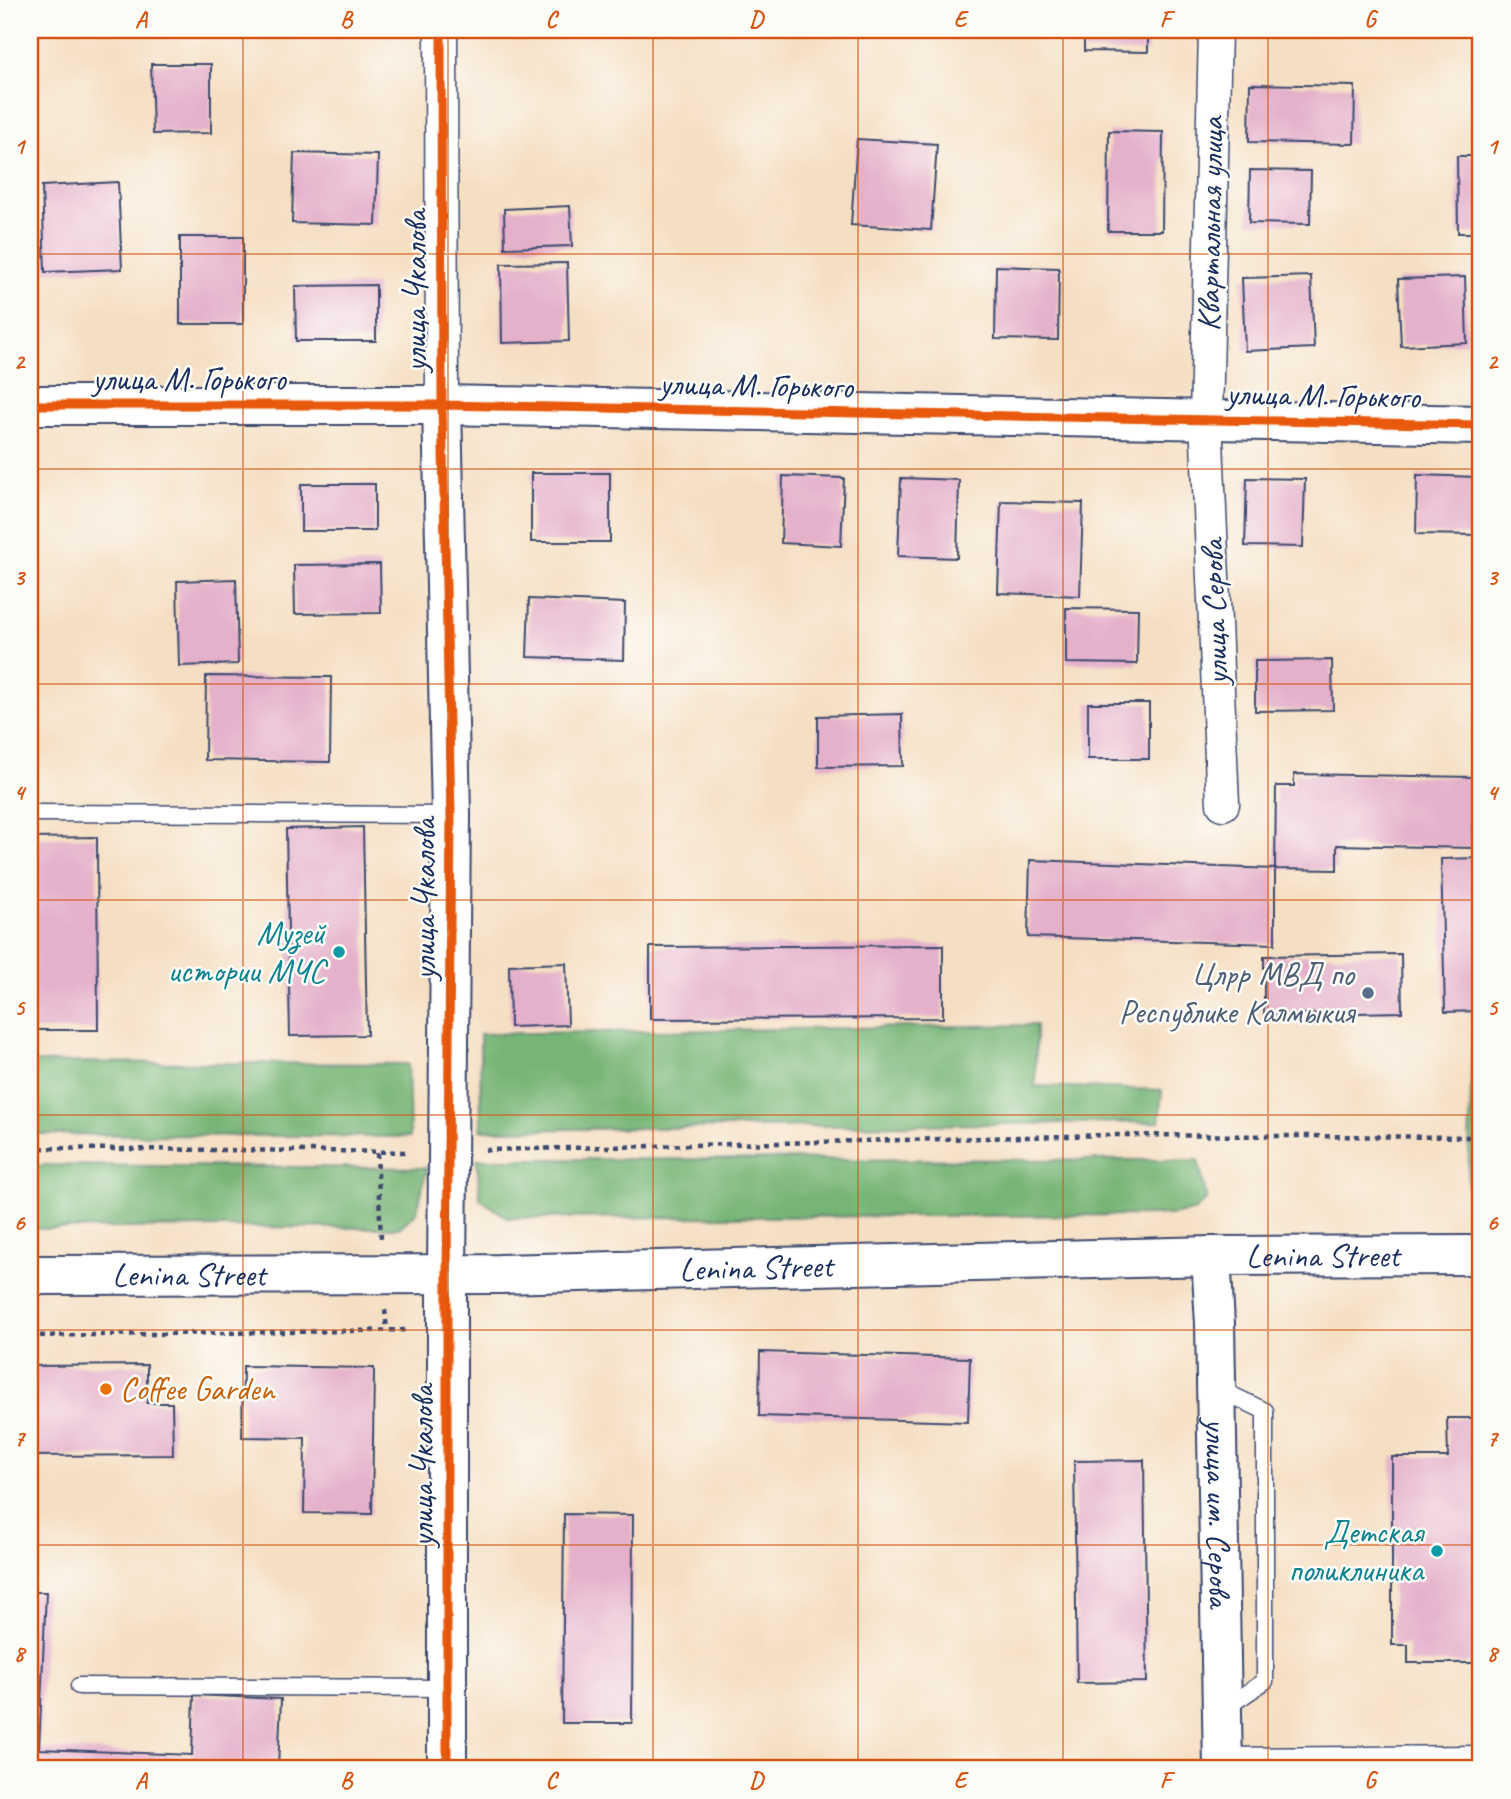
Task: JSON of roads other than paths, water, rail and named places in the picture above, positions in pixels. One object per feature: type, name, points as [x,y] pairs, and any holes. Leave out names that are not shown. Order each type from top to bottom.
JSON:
[{"type":"street","name":"улица Чкалова","points":[[441,30],[442,405],[451,815],[447,1769]]},
{"type":"street","name":"Квартальная улица","points":[[1206,419],[1214,30]]},
{"type":"street","name":"улица М. Горького","points":[[30,405],[442,405],[1481,425]]},
{"type":"street","name":"улица Серова","points":[[1206,419],[1223,804]]},
{"type":"street","name":"Lenina Street","points":[[30,1275],[447,1274],[1210,1256],[1481,1255]]},
{"type":"street","name":"улица им. Серова","points":[[1210,1256],[1215,1324],[1223,1763]]},
{"type":"lane","points":[[30,813],[451,815]]},
{"type":"lane","points":[[79,1686],[448,1688]]},
{"type":"lane","points":[[1223,1763],[1481,1754]]},
{"type":"place","name":"Музей истории МЧС","points":[[339,952]]},
{"type":"place","name":"Цлрр МВД по Республике Калмыкия","points":[[1368,993]]},
{"type":"place","name":"Coffee Garden","points":[[106,1389]]},
{"type":"place","name":"Детская поликлиника","points":[[1437,1551]]}]
